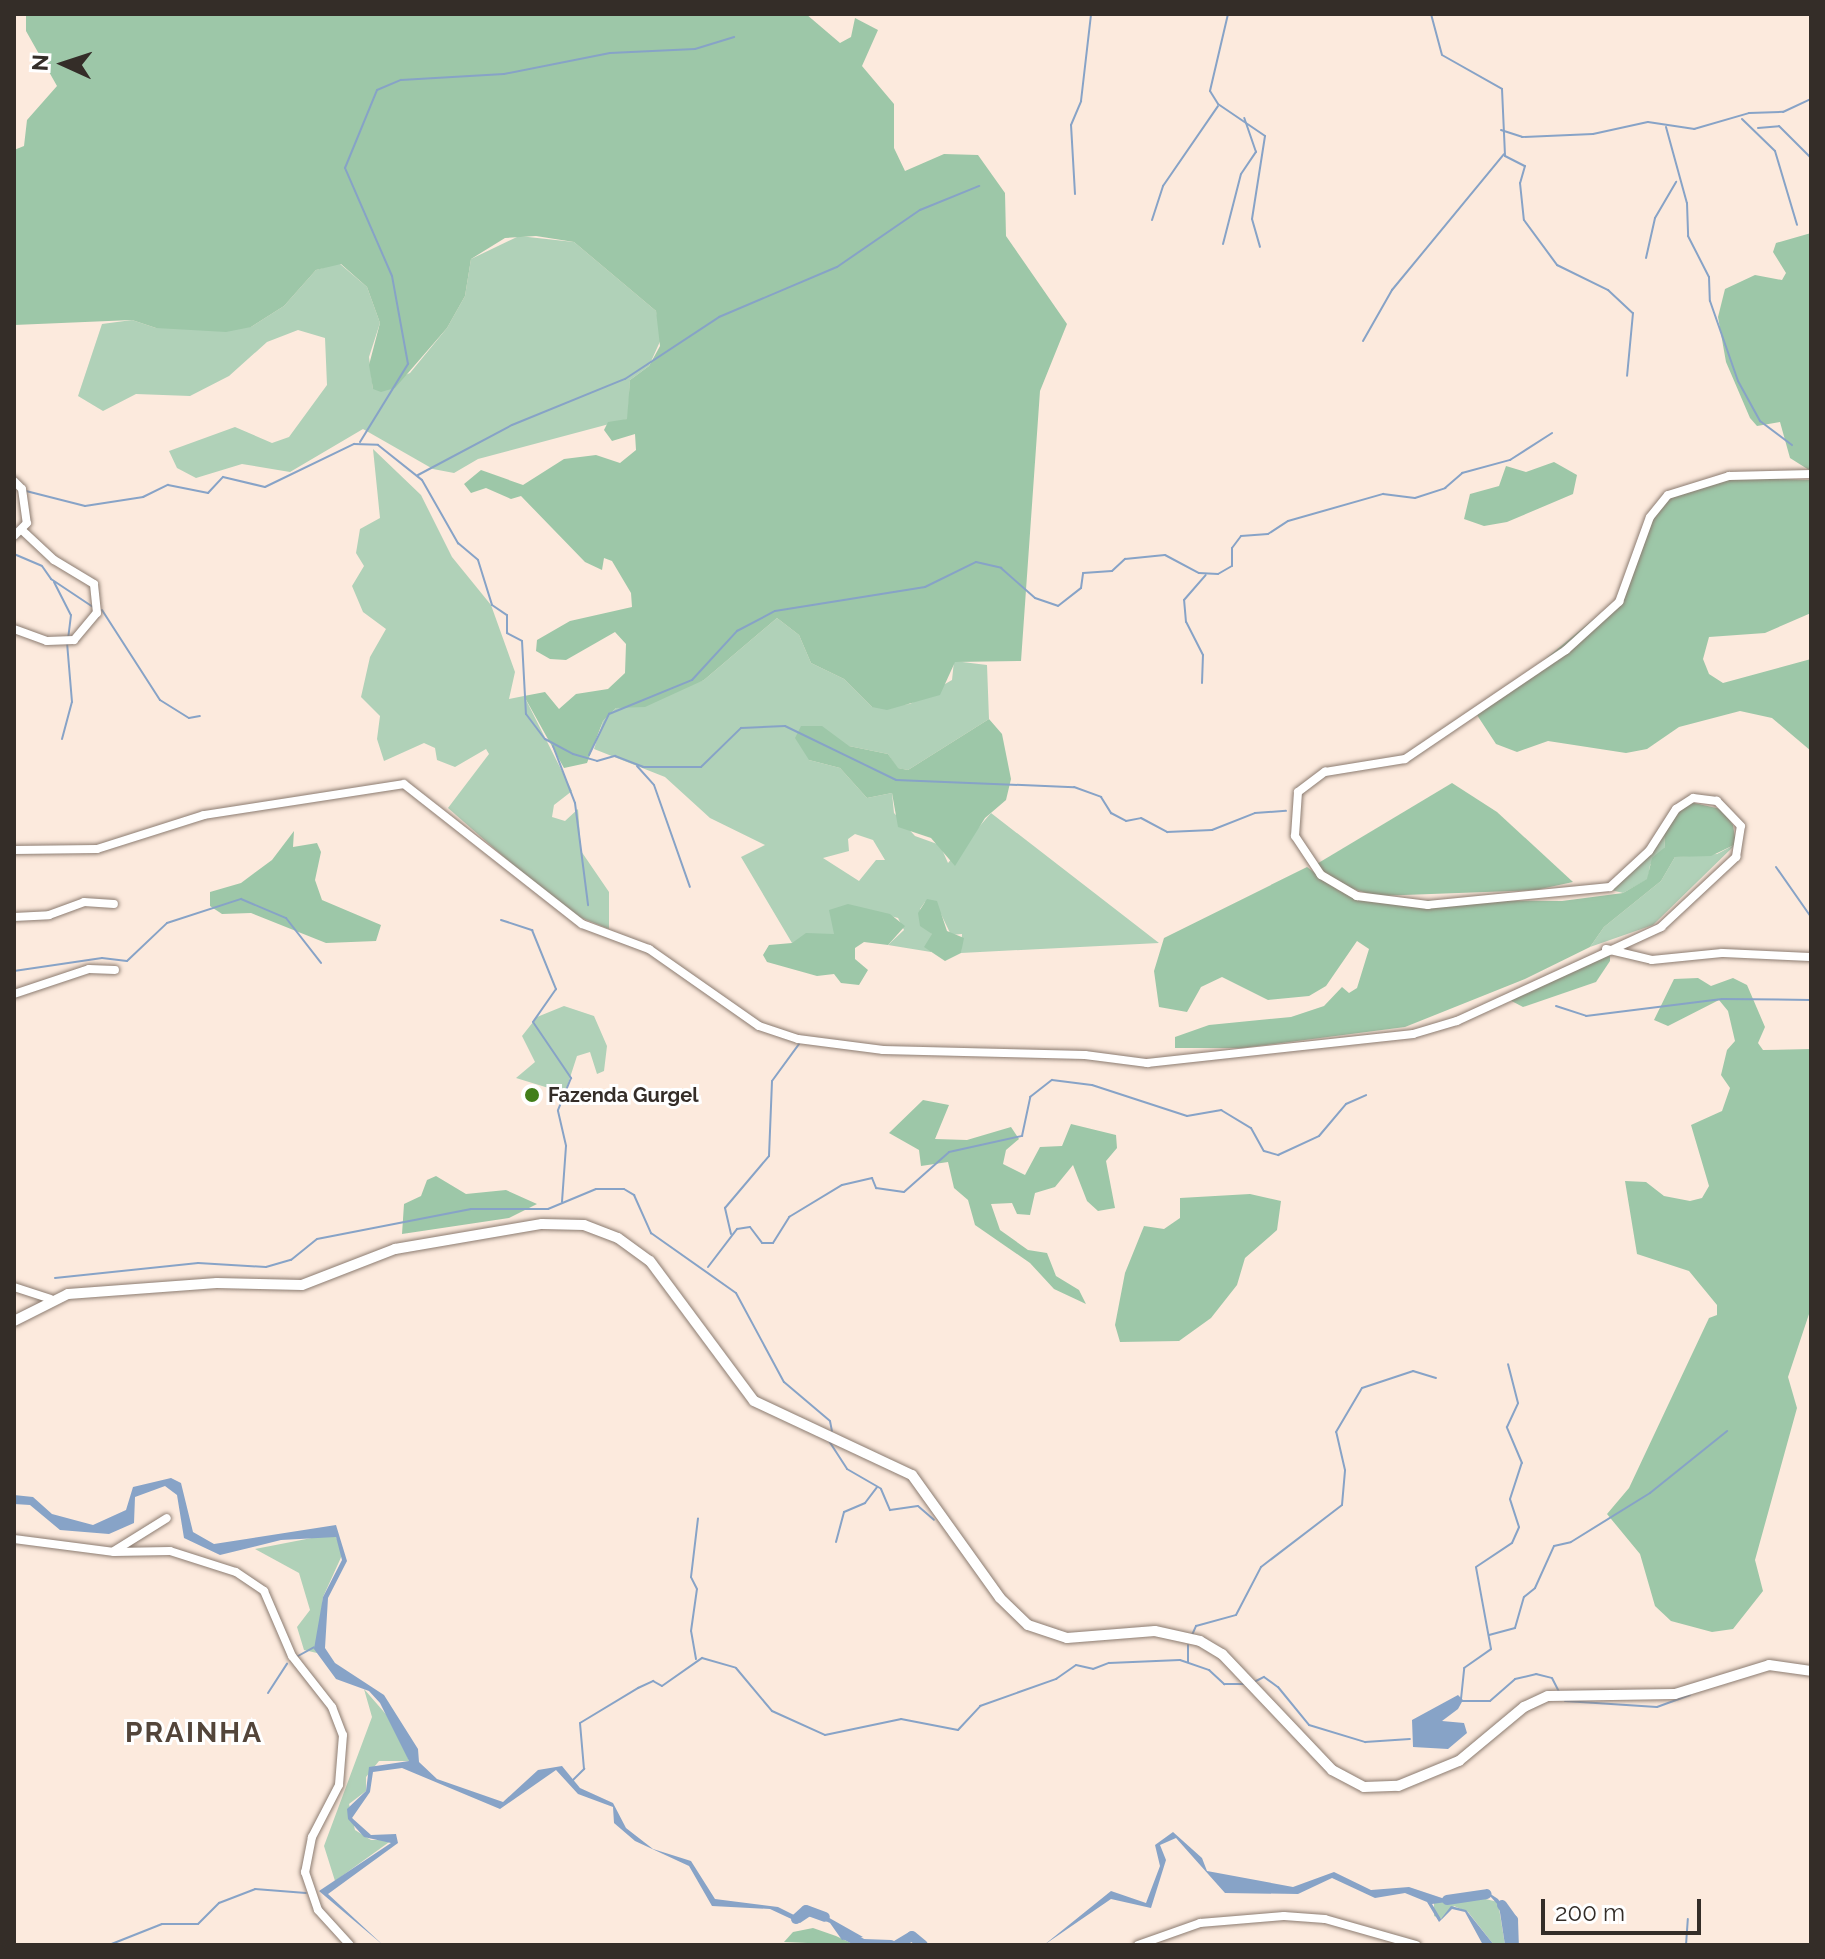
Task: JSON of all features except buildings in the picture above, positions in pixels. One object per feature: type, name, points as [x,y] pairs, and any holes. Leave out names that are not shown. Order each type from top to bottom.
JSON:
[{"type":"main road","points":[[14,1321],[50,1299],[194,1284],[302,1285],[395,1249],[542,1224],[603,1232],[657,1269],[754,1401],[912,1475],[1000,1598],[1028,1625],[1067,1638],[1155,1631],[1200,1641],[1222,1654],[1332,1770],[1364,1787],[1413,1782],[1459,1761],[1524,1707],[1548,1696],[1675,1694],[1769,1665],[1811,1671]]},
{"type":"street","points":[[14,850],[97,849],[204,815],[404,784],[571,916],[689,972],[759,1026],[798,1039],[883,1050],[1085,1055],[1147,1063],[1386,1038],[1457,1021],[1605,949],[1661,927],[1736,857],[1743,832],[1730,811],[1711,798],[1682,803],[1642,860],[1610,887],[1428,905],[1357,896],[1321,875],[1295,836],[1298,792],[1325,772],[1405,759],[1566,650],[1615,607],[1650,517],[1668,495],[1729,476],[1811,474]]},
{"type":"street","points":[[14,481],[24,498],[23,531],[54,560],[94,584],[97,613],[74,640],[47,641],[14,629]]},
{"type":"street","points":[[14,536],[23,531]]},
{"type":"street","points":[[14,917],[49,915],[84,902],[114,904]]},
{"type":"street","points":[[1605,949],[1652,960],[1722,953],[1811,957]]},
{"type":"street","points":[[14,994],[89,969],[115,970]]},
{"type":"street","points":[[14,1287],[50,1299]]},
{"type":"street","points":[[114,1552],[167,1518]]},
{"type":"street","points":[[14,1539],[114,1552],[182,1554],[236,1572],[269,1599],[292,1656],[332,1707],[343,1735],[339,1785],[312,1837],[305,1872],[318,1910],[350,1945]]},
{"type":"street","points":[[1138,1945],[1200,1923],[1284,1916],[1325,1919],[1416,1945]]},
{"type":"green space","points":[[26,14],[806,14],[840,43],[851,37],[855,18],[878,30],[862,66],[894,104],[894,148],[905,171],[944,154],[978,155],[1005,193],[1006,236],[1067,324],[1040,391],[1021,661],[955,662],[940,695],[887,710],[872,707],[844,679],[811,663],[799,635],[777,618],[704,680],[645,707],[616,708],[603,721],[587,763],[564,768],[524,696],[545,692],[559,709],[576,694],[608,689],[625,673],[626,644],[615,632],[566,660],[550,659],[536,651],[537,640],[570,621],[632,607],[631,593],[612,561],[604,558],[602,570],[585,562],[521,496],[511,499],[486,488],[471,493],[464,484],[481,470],[523,485],[564,459],[596,455],[620,463],[636,450],[635,434],[612,441],[604,430],[608,422],[627,419],[630,380],[649,366],[660,346],[656,311],[574,242],[536,236],[505,238],[471,259],[465,296],[447,328],[395,388],[381,392],[373,389],[369,365],[380,323],[367,287],[341,264],[316,270],[284,306],[251,327],[226,332],[156,328],[132,320],[14,325],[14,150],[24,146],[27,120],[57,86],[26,31]]},
{"type":"green space","points":[[1811,233],[1809,470],[1790,458],[1780,422],[1757,426],[1750,418],[1726,362],[1718,317],[1725,289],[1755,275],[1782,280],[1786,273],[1773,252],[1776,243]]},
{"type":"green space","points":[[519,236],[574,242],[656,311],[662,337],[649,366],[630,380],[628,419],[478,459],[454,473],[433,469],[363,429],[290,472],[242,464],[196,478],[177,468],[169,451],[235,427],[272,443],[289,437],[327,385],[325,338],[298,330],[267,342],[229,376],[190,396],[136,394],[103,411],[78,396],[102,324],[132,320],[156,328],[251,327],[284,306],[316,270],[339,263],[367,287],[380,323],[369,357],[373,389],[410,373],[447,328],[465,296],[471,259]]},
{"type":"green space","points":[[373,449],[421,495],[452,557],[491,605],[515,672],[509,699],[524,696],[572,791],[554,805],[552,817],[565,821],[578,809],[581,851],[609,892],[609,929],[567,912],[448,808],[489,754],[486,749],[455,767],[437,760],[435,748],[424,743],[384,761],[377,739],[380,716],[361,697],[370,657],[386,629],[363,612],[352,586],[364,566],[356,553],[360,529],[380,518]]},
{"type":"green space","points":[[1554,462],[1577,475],[1573,494],[1507,522],[1484,526],[1464,519],[1470,494],[1499,486],[1506,466],[1526,472]]},
{"type":"green space","points":[[1709,480],[1811,480],[1811,613],[1765,633],[1709,637],[1703,659],[1709,674],[1723,683],[1811,659],[1811,751],[1772,718],[1740,711],[1679,727],[1647,749],[1626,753],[1548,741],[1517,752],[1496,744],[1477,715],[1617,600],[1657,504]]},
{"type":"green space","points":[[777,618],[799,635],[811,663],[844,679],[872,707],[910,704],[952,680],[954,661],[987,665],[989,719],[908,770],[897,768],[888,754],[849,746],[809,760],[840,768],[867,798],[892,793],[894,813],[915,836],[940,845],[948,863],[991,813],[1159,943],[961,953],[962,934],[951,935],[941,914],[925,902],[920,909],[932,934],[931,952],[888,945],[904,930],[898,918],[857,907],[835,934],[792,943],[741,857],[765,845],[710,818],[665,777],[594,749],[603,721],[616,708],[704,680]],"holes":[[[855,834],[873,840],[885,860],[876,860],[859,881],[823,858],[849,851],[848,839]]]},
{"type":"green space","points":[[989,719],[1002,734],[1011,779],[1006,800],[985,818],[955,866],[931,838],[898,827],[892,793],[867,798],[840,768],[809,760],[795,738],[801,726],[822,726],[849,746],[888,754],[898,768],[908,770]]},
{"type":"green space","points":[[1452,783],[1497,812],[1573,882],[1536,890],[1377,896],[1343,886],[1315,865]]},
{"type":"green space","points":[[1685,801],[1721,809],[1733,825],[1736,844],[1711,856],[1675,857],[1661,881],[1604,927],[1590,947],[1525,979],[1405,1027],[1242,1048],[1175,1048],[1175,1037],[1209,1025],[1291,1017],[1324,1006],[1342,987],[1349,993],[1357,988],[1369,949],[1357,941],[1326,986],[1309,996],[1268,1000],[1222,977],[1201,987],[1187,1012],[1159,1007],[1154,971],[1164,938],[1307,867],[1338,890],[1369,900],[1562,901],[1623,893],[1647,879],[1652,858],[1665,847],[1663,823]]},
{"type":"green space","points":[[1663,823],[1665,847],[1650,865],[1648,879],[1623,893],[1611,890],[1639,862]]},
{"type":"green space","points":[[294,831],[293,847],[317,843],[321,852],[315,880],[322,900],[381,925],[376,941],[326,943],[251,913],[222,914],[210,906],[210,892],[241,883],[272,860]]},
{"type":"green space","points":[[1736,844],[1653,925],[1590,947],[1604,927],[1661,881],[1675,857],[1717,854]]},
{"type":"green space","points":[[927,899],[937,901],[947,931],[964,938],[961,953],[945,961],[924,947],[932,934],[920,926],[918,913]]},
{"type":"green space","points":[[848,904],[890,914],[905,926],[888,945],[864,942],[855,948],[855,959],[868,970],[859,985],[841,983],[834,974],[817,976],[767,962],[763,955],[769,945],[792,943],[806,933],[834,934],[829,910]]},
{"type":"green space","points":[[1610,948],[1610,961],[1596,982],[1523,1007],[1504,997]]},
{"type":"green space","points":[[1698,978],[1711,986],[1733,978],[1747,985],[1765,1027],[1758,1043],[1763,1050],[1811,1049],[1811,1308],[1788,1377],[1797,1408],[1755,1560],[1763,1591],[1733,1629],[1712,1632],[1671,1621],[1655,1606],[1640,1554],[1607,1514],[1629,1488],[1709,1318],[1717,1315],[1717,1305],[1689,1271],[1637,1254],[1625,1181],[1646,1182],[1664,1196],[1690,1201],[1702,1198],[1709,1186],[1691,1125],[1722,1111],[1730,1088],[1721,1075],[1727,1050],[1735,1041],[1728,1011],[1719,1000],[1668,1026],[1654,1020],[1674,979]]},
{"type":"green space","points":[[564,1006],[594,1016],[607,1046],[604,1071],[597,1074],[590,1052],[577,1056],[565,1093],[516,1078],[535,1062],[522,1036],[537,1017]]},
{"type":"green space","points":[[923,1100],[949,1105],[935,1139],[967,1140],[1011,1127],[1019,1139],[1006,1150],[1003,1164],[1025,1175],[1040,1147],[1062,1146],[1071,1124],[1116,1135],[1117,1148],[1106,1161],[1115,1208],[1098,1211],[1087,1201],[1073,1165],[1055,1187],[1035,1193],[1030,1215],[1017,1214],[1012,1203],[991,1204],[1000,1230],[1028,1250],[1047,1253],[1056,1276],[1079,1290],[1086,1304],[1054,1289],[1030,1263],[975,1225],[968,1200],[954,1188],[948,1162],[921,1166],[919,1150],[889,1133]]},
{"type":"green space","points":[[436,1176],[466,1194],[506,1190],[537,1204],[509,1218],[402,1234],[404,1204],[421,1196],[427,1180]]},
{"type":"green space","points":[[1250,1194],[1281,1201],[1277,1230],[1245,1258],[1237,1285],[1211,1318],[1179,1341],[1120,1342],[1115,1325],[1125,1273],[1144,1226],[1164,1229],[1180,1218],[1180,1198]]},
{"type":"green space","points":[[327,1535],[336,1537],[343,1553],[323,1597],[317,1653],[304,1650],[297,1627],[310,1610],[299,1573],[255,1549]]},
{"type":"green space","points":[[364,1689],[397,1727],[409,1761],[379,1761],[366,1777],[366,1791],[349,1804],[355,1830],[371,1840],[392,1840],[335,1881],[324,1846],[372,1717]]},
{"type":"green space","points":[[1473,1896],[1498,1902],[1505,1945],[1494,1945],[1468,1912],[1454,1906],[1442,1919],[1434,1916],[1434,1903]]},
{"type":"green space","points":[[813,1928],[855,1945],[784,1942],[793,1932]]},
{"type":"water","points":[[171,1478],[181,1483],[193,1532],[214,1544],[336,1525],[347,1561],[328,1598],[325,1648],[335,1663],[384,1695],[418,1749],[419,1762],[437,1779],[503,1802],[538,1770],[562,1766],[580,1788],[613,1803],[626,1828],[653,1849],[691,1861],[715,1899],[778,1907],[798,1917],[817,1911],[863,1937],[842,1940],[830,1923],[812,1915],[800,1923],[770,1909],[712,1906],[689,1866],[635,1841],[614,1823],[613,1807],[578,1794],[556,1770],[500,1809],[402,1768],[373,1772],[370,1792],[352,1818],[371,1835],[396,1834],[398,1843],[328,1894],[383,1945],[319,1891],[391,1843],[364,1837],[348,1819],[347,1809],[366,1791],[369,1767],[409,1761],[380,1703],[369,1691],[336,1679],[314,1649],[323,1597],[342,1560],[336,1537],[281,1540],[220,1555],[184,1538],[177,1495],[165,1486],[135,1497],[134,1523],[109,1534],[60,1530],[30,1505],[14,1504],[14,1495],[33,1497],[52,1514],[93,1525],[126,1510],[133,1487]]},
{"type":"water","points":[[1458,1695],[1463,1700],[1458,1709],[1442,1721],[1464,1723],[1467,1733],[1448,1749],[1413,1747],[1412,1720]]},
{"type":"water","points":[[1173,1832],[1202,1858],[1207,1871],[1293,1887],[1334,1872],[1371,1890],[1409,1887],[1445,1899],[1489,1893],[1498,1899],[1514,1923],[1518,1945],[1505,1945],[1499,1906],[1490,1896],[1432,1904],[1441,1919],[1451,1906],[1466,1910],[1494,1945],[1483,1945],[1465,1912],[1452,1909],[1439,1922],[1427,1902],[1405,1893],[1375,1898],[1332,1878],[1298,1894],[1225,1893],[1176,1838],[1160,1845],[1166,1860],[1151,1908],[1111,1899],[1044,1945],[1111,1891],[1146,1903],[1160,1866],[1155,1845]]},
{"type":"waterway","points":[[1075,194],[1071,125],[1081,101],[1091,14]]},
{"type":"waterway","points":[[1228,14],[1210,91],[1218,104],[1265,136],[1252,219],[1260,247]]},
{"type":"waterway","points":[[1431,14],[1442,55],[1502,89],[1505,156],[1525,166],[1520,183],[1524,220],[1557,265],[1608,290],[1633,313],[1627,376]]},
{"type":"waterway","points":[[360,442],[408,364],[392,276],[345,168],[377,90],[401,80],[504,74],[610,53],[695,49],[734,37]]},
{"type":"waterway","points":[[1501,130],[1522,137],[1593,134],[1648,122],[1694,129],[1749,113],[1783,112],[1811,99]]},
{"type":"waterway","points":[[1152,220],[1163,186],[1218,106]]},
{"type":"waterway","points":[[1223,244],[1241,174],[1256,152],[1244,118]]},
{"type":"waterway","points":[[1742,119],[1775,151],[1797,225]]},
{"type":"waterway","points":[[1758,128],[1779,126],[1811,158]]},
{"type":"waterway","points":[[1666,127],[1687,203],[1688,236],[1709,277],[1710,301],[1738,381],[1760,421],[1792,445]]},
{"type":"waterway","points":[[1363,341],[1392,290],[1504,154]]},
{"type":"waterway","points":[[1646,258],[1655,218],[1676,182]]},
{"type":"waterway","points":[[418,475],[512,425],[625,379],[719,317],[837,267],[920,210],[979,186]]},
{"type":"waterway","points":[[589,755],[609,714],[692,680],[737,631],[775,611],[925,587],[976,562],[1001,568],[1035,598],[1058,606],[1081,588],[1083,573],[1112,571],[1125,559],[1165,555],[1199,573],[1218,574],[1232,566],[1232,548],[1241,536],[1268,534],[1288,521],[1383,494],[1415,498],[1445,488],[1462,473],[1510,460],[1552,433]]},
{"type":"waterway","points":[[26,491],[85,506],[143,497],[168,485],[208,493],[223,477],[265,487],[354,444],[378,445],[422,480],[458,543],[478,560],[492,605],[507,615],[507,633],[522,641],[526,714],[545,739],[573,754],[597,761],[615,756],[643,767],[701,767],[741,728],[785,726],[896,780],[1074,787],[1101,797],[1111,813],[1126,821],[1141,818],[1167,832],[1212,830],[1255,813],[1286,811]]},
{"type":"waterway","points":[[14,554],[42,566],[51,579],[93,607]]},
{"type":"waterway","points":[[1202,683],[1203,655],[1186,622],[1184,600],[1206,575]]},
{"type":"waterway","points":[[54,582],[71,615],[68,638]]},
{"type":"waterway","points":[[102,610],[160,700],[189,718],[200,716]]},
{"type":"waterway","points":[[62,739],[72,702],[67,642]]},
{"type":"waterway","points":[[553,746],[575,803],[588,905]]},
{"type":"waterway","points":[[637,766],[654,785],[690,887]]},
{"type":"waterway","points":[[1776,867],[1811,917]]},
{"type":"waterway","points":[[14,971],[102,958],[127,961],[167,923],[241,899],[286,918],[321,963]]},
{"type":"waterway","points":[[501,920],[532,930],[556,989],[533,1022],[571,1078],[558,1111],[566,1146],[562,1202]]},
{"type":"waterway","points":[[1556,1006],[1586,1016],[1722,999],[1811,1000]]},
{"type":"waterway","points":[[731,1234],[725,1208],[769,1156],[772,1081],[799,1044]]},
{"type":"waterway","points":[[708,1267],[737,1229],[750,1227],[762,1243],[773,1243],[789,1217],[842,1185],[872,1178],[876,1188],[904,1192],[949,1152],[1022,1136],[1030,1097],[1052,1080],[1092,1085],[1187,1116],[1221,1110],[1251,1128],[1264,1151],[1278,1155],[1319,1136],[1346,1104],[1366,1095]]},
{"type":"waterway","points":[[55,1278],[198,1263],[266,1267],[291,1260],[317,1239],[471,1209],[548,1209],[596,1189],[624,1189],[634,1195],[651,1233],[736,1293],[784,1382],[830,1421],[832,1431]]},
{"type":"waterway","points":[[1461,1699],[1464,1668],[1491,1649],[1476,1567],[1512,1543],[1519,1527],[1510,1499],[1522,1463],[1507,1427],[1518,1403],[1508,1364]]},
{"type":"waterway","points":[[1192,1635],[1196,1626],[1236,1615],[1261,1567],[1342,1505],[1345,1470],[1336,1432],[1362,1388],[1413,1371],[1436,1378]]},
{"type":"waterway","points":[[1489,1635],[1515,1628],[1524,1597],[1535,1588],[1554,1546],[1571,1542],[1650,1493],[1727,1431]]},
{"type":"waterway","points":[[829,1441],[847,1469],[881,1489],[890,1510],[918,1506],[934,1520]]},
{"type":"waterway","points":[[836,1542],[844,1512],[865,1503],[877,1487]]},
{"type":"waterway","points":[[696,1659],[691,1631],[697,1589],[691,1577],[698,1518]]},
{"type":"waterway","points":[[1188,1645],[1188,1662]]},
{"type":"waterway","points":[[298,1656],[314,1647]]},
{"type":"waterway","points":[[573,1780],[584,1769],[580,1723],[653,1681],[662,1686],[702,1658],[736,1668],[772,1711],[825,1735],[901,1719],[958,1730],[980,1706],[1056,1679],[1076,1665],[1093,1669],[1109,1663],[1180,1660],[1209,1670],[1224,1684],[1246,1684]]},
{"type":"waterway","points":[[268,1693],[287,1664]]},
{"type":"waterway","points":[[1460,1701],[1490,1701],[1515,1679],[1536,1674],[1552,1678],[1559,1692]]},
{"type":"waterway","points":[[1256,1681],[1264,1677],[1278,1687],[1309,1725],[1365,1742],[1410,1739]]},
{"type":"waterway","points":[[1565,1701],[1657,1707],[1690,1695]]},
{"type":"waterway","points":[[109,1945],[162,1924],[198,1924],[219,1903],[255,1889],[306,1893]]},
{"type":"waterway","points":[[1447,1900],[1487,1894]]},
{"type":"waterway","points":[[1502,1905],[1513,1920],[1514,1945]]},
{"type":"waterway","points":[[796,1919],[806,1910],[825,1917]]},
{"type":"waterway","points":[[1686,1945],[1688,1919]]},
{"type":"waterway","points":[[846,1935],[863,1944],[891,1945]]},
{"type":"waterway","points":[[897,1945],[912,1936],[923,1945]]},
{"type":"place","name":"Fazenda Gurgel","points":[[532,1095]]},
{"type":"district","name":"PRAINHA","points":[[194,1733]]}]
